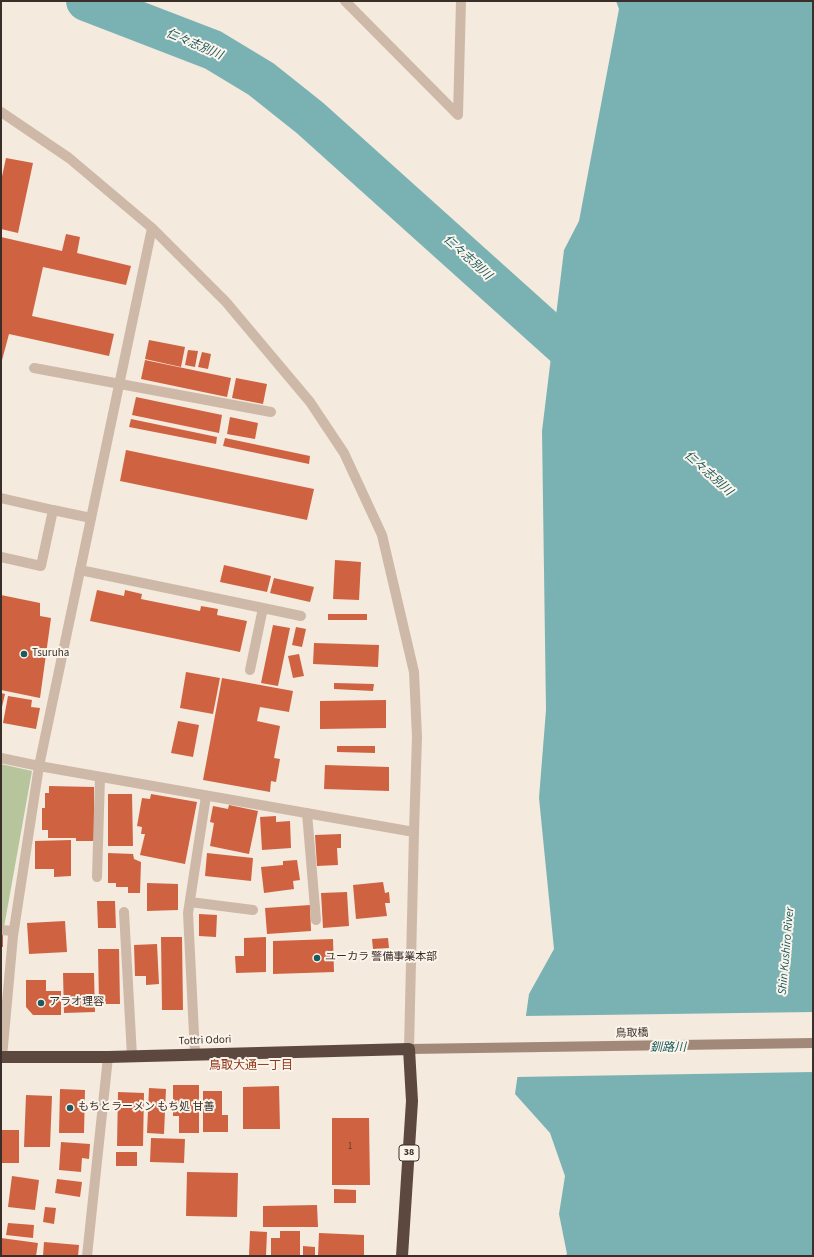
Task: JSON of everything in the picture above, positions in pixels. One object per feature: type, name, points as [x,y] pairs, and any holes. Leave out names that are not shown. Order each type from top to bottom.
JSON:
[{"type":"highway","name":"Tottri Odori","points":[[2,1057],[108,1057],[409,1049]]},
{"type":"highway","name":"38","points":[[402,1256],[412,1101],[409,1049]]},
{"type":"street","points":[[345,1],[458,115],[461,1]]},
{"type":"street","points":[[1,112],[69,158],[152,228],[226,302],[310,402],[344,453],[382,535],[414,672],[417,738],[409,1049]]},
{"type":"street","points":[[2,1057],[13,931],[39,766],[152,228]]},
{"type":"street","points":[[34,368],[271,412]]},
{"type":"street","points":[[1,498],[91,518]]},
{"type":"street","points":[[1,557],[41,566],[53,510]]},
{"type":"street","points":[[80,570],[301,616]]},
{"type":"street","points":[[250,670],[263,608]]},
{"type":"street","points":[[1,758],[206,796],[414,832]]},
{"type":"street","points":[[97,877],[100,777]]},
{"type":"street","points":[[195,1054],[188,913],[206,796]]},
{"type":"street","points":[[307,813],[316,920]]},
{"type":"street","points":[[190,902],[253,910]]},
{"type":"street","points":[[124,912],[132,1056]]},
{"type":"street","points":[[1,930],[13,931]]},
{"type":"street","name":"鳥取橋","points":[[409,1049],[813,1042]]},
{"type":"street","points":[[87,1256],[108,1057]]},
{"type":"green space","points":[[1,764],[32,771],[4,927],[1,927]]},
{"type":"water","name":"釧路川","points":[[616,1],[813,1],[813,1256],[565,1256],[567,1254],[559,1214],[565,1176],[550,1133],[515,1094],[529,994],[554,949],[539,798],[546,710],[542,431],[564,250],[579,221],[619,9]]},
{"type":"pier","points":[[813,1012],[813,1072],[515,1077],[524,1016]]},
{"type":"building","points":[[6,158],[33,163],[18,233],[1,229],[1,181]]},
{"type":"building","points":[[66,234],[80,237],[77,253],[131,266],[126,285],[43,267],[32,316],[114,334],[109,356],[9,334],[1,364],[1,237],[62,251]]},
{"type":"building","points":[[149,340],[185,347],[181,367],[145,359]]},
{"type":"building","points":[[188,350],[198,351],[195,367],[185,365]]},
{"type":"building","points":[[202,352],[211,354],[208,369],[198,367]]},
{"type":"building","points":[[145,360],[231,378],[227,397],[141,379]]},
{"type":"building","points":[[236,378],[267,384],[263,404],[232,398]]},
{"type":"building","points":[[136,397],[222,415],[219,433],[132,415]]},
{"type":"building","points":[[230,417],[258,423],[255,439],[227,434]]},
{"type":"building","points":[[131,419],[217,437],[216,444],[129,427]]},
{"type":"building","points":[[225,438],[310,456],[309,464],[223,446]]},
{"type":"building","points":[[126,450],[314,489],[307,520],[120,481]]},
{"type":"building","points":[[335,560],[361,562],[359,600],[333,599]]},
{"type":"building","points":[[224,565],[271,576],[267,592],[220,582]]},
{"type":"building","points":[[274,578],[314,587],[310,602],[270,593]]},
{"type":"building","points":[[97,590],[124,596],[125,590],[142,594],[141,599],[200,611],[201,606],[218,609],[217,615],[247,621],[240,652],[90,621]]},
{"type":"building","name":"Tsuruha","points":[[1,595],[40,603],[40,616],[51,618],[40,698],[1,690]]},
{"type":"building","points":[[328,614],[367,614],[367,620],[328,620]]},
{"type":"building","points":[[273,625],[290,628],[278,686],[261,683]]},
{"type":"building","points":[[296,627],[306,629],[302,647],[292,645]]},
{"type":"building","points":[[314,643],[379,645],[378,667],[313,664]]},
{"type":"building","points":[[299,654],[304,676],[293,678],[288,656]]},
{"type":"building","points":[[186,672],[220,678],[213,714],[180,708]]},
{"type":"building","points":[[222,678],[293,691],[289,712],[260,707],[257,721],[280,726],[274,758],[280,759],[276,782],[271,781],[270,792],[203,780]]},
{"type":"building","points":[[334,683],[374,684],[373,691],[334,689]]},
{"type":"building","points":[[1,693],[5,694],[2,707],[1,707]]},
{"type":"building","points":[[8,696],[32,700],[31,707],[40,708],[36,729],[3,723]]},
{"type":"building","points":[[386,700],[386,728],[320,729],[320,701]]},
{"type":"building","points":[[178,721],[199,725],[193,757],[171,753]]},
{"type":"building","points":[[337,746],[375,746],[375,753],[337,752]]},
{"type":"building","points":[[325,765],[389,767],[389,791],[324,789]]},
{"type":"building","points":[[49,786],[94,787],[94,841],[76,841],[76,838],[48,838],[48,830],[42,830],[42,808],[45,808],[45,793],[49,793]]},
{"type":"building","points":[[108,794],[132,794],[133,846],[108,846]]},
{"type":"building","points":[[151,794],[197,802],[185,864],[140,855],[145,834],[141,834],[142,827],[137,826],[142,798],[150,799]]},
{"type":"building","points":[[229,805],[258,811],[249,854],[210,846],[214,823],[210,822],[213,806],[228,809]]},
{"type":"building","points":[[276,816],[276,822],[290,821],[291,848],[262,850],[260,817]]},
{"type":"building","points":[[341,834],[341,848],[337,848],[338,865],[317,866],[315,835]]},
{"type":"building","points":[[71,840],[71,876],[54,877],[54,869],[35,869],[35,841]]},
{"type":"building","points":[[108,853],[133,854],[134,859],[141,862],[140,893],[128,893],[128,887],[116,887],[116,883],[108,883]]},
{"type":"building","points":[[207,853],[253,858],[251,881],[205,876]]},
{"type":"building","points":[[297,860],[300,880],[293,881],[294,889],[264,893],[261,867],[283,865],[283,861]]},
{"type":"building","points":[[383,882],[385,893],[389,892],[390,903],[385,903],[387,916],[356,919],[353,885]]},
{"type":"building","points":[[147,883],[178,884],[178,910],[147,911]]},
{"type":"building","points":[[347,892],[349,926],[323,928],[321,893]]},
{"type":"building","points":[[97,901],[115,901],[116,928],[98,928]]},
{"type":"building","points":[[310,905],[311,931],[267,934],[265,908]]},
{"type":"building","points":[[199,914],[217,915],[216,937],[199,936]]},
{"type":"building","points":[[65,921],[67,952],[29,954],[27,923]]},
{"type":"building","points":[[1,934],[3,934],[3,947],[1,947]]},
{"type":"building","points":[[161,937],[182,937],[183,1010],[162,1010]]},
{"type":"building","points":[[266,937],[266,972],[236,973],[235,956],[244,956],[244,938]]},
{"type":"building","points":[[388,938],[389,948],[373,949],[372,939]]},
{"type":"building","points":[[333,939],[334,972],[273,974],[273,941]]},
{"type":"building","points":[[157,944],[159,984],[146,985],[146,976],[135,976],[134,945]]},
{"type":"building","points":[[98,949],[119,949],[120,1004],[99,1004]]},
{"type":"building","points":[[63,973],[94,973],[95,1012],[64,1013]]},
{"type":"building","points":[[26,980],[46,980],[46,991],[61,991],[61,1015],[33,1015],[26,1007]]},
{"type":"building","points":[[173,1085],[199,1085],[199,1133],[179,1133],[179,1116],[173,1116]]},
{"type":"building","points":[[279,1086],[280,1129],[243,1129],[243,1087]]},
{"type":"building","points":[[149,1088],[166,1089],[164,1134],[147,1133]]},
{"type":"building","points":[[60,1089],[85,1090],[84,1133],[59,1133]]},
{"type":"building","points":[[203,1091],[222,1091],[222,1115],[228,1115],[228,1132],[203,1132]]},
{"type":"building","points":[[118,1092],[144,1093],[143,1146],[117,1146]]},
{"type":"building","points":[[26,1095],[52,1096],[50,1147],[24,1147]]},
{"type":"building","points":[[332,1118],[369,1118],[370,1185],[332,1185]]},
{"type":"building","points":[[1,1130],[19,1130],[19,1163],[1,1163]]},
{"type":"building","points":[[151,1138],[185,1139],[184,1163],[150,1162]]},
{"type":"building","points":[[61,1142],[90,1144],[89,1159],[82,1158],[81,1172],[59,1170]]},
{"type":"building","points":[[116,1152],[137,1152],[137,1166],[116,1166]]},
{"type":"building","points":[[187,1172],[238,1173],[237,1217],[186,1216]]},
{"type":"building","points":[[12,1176],[39,1180],[35,1210],[8,1207]]},
{"type":"building","points":[[57,1179],[82,1182],[80,1197],[55,1193]]},
{"type":"building","points":[[334,1189],[356,1190],[356,1203],[334,1203]]},
{"type":"building","points":[[317,1205],[318,1227],[263,1227],[263,1206]]},
{"type":"building","points":[[45,1207],[56,1208],[54,1224],[43,1222]]},
{"type":"building","points":[[8,1223],[34,1225],[33,1238],[6,1235]]},
{"type":"building","points":[[250,1231],[267,1232],[266,1256],[249,1256]]},
{"type":"building","points":[[280,1231],[300,1231],[300,1256],[271,1256],[271,1238],[280,1238]]},
{"type":"building","points":[[319,1233],[364,1235],[364,1256],[318,1256]]},
{"type":"building","points":[[1,1238],[38,1243],[36,1256],[1,1256]]},
{"type":"building","points":[[44,1242],[79,1245],[78,1256],[43,1256]]},
{"type":"building","points":[[303,1246],[315,1247],[315,1256],[303,1256]]},
{"type":"waterway","name":"仁々志別川","points":[[86,1],[213,50],[261,79],[310,118],[595,374]]},
{"type":"place","name":"Tsuruha","points":[[24,654]]},
{"type":"place","name":"ユーカラ 警備事業本部","points":[[317,958]]},
{"type":"place","name":"アラオ理容","points":[[41,1003]]},
{"type":"place","name":"もちとラーメン もち処 甘善","points":[[70,1108]]},
{"type":"district","name":"鳥取大通一丁目","points":[[251,1066]]},
{"type":"water label","name":"Shin Kushiro River","points":[[787,951]]}]
